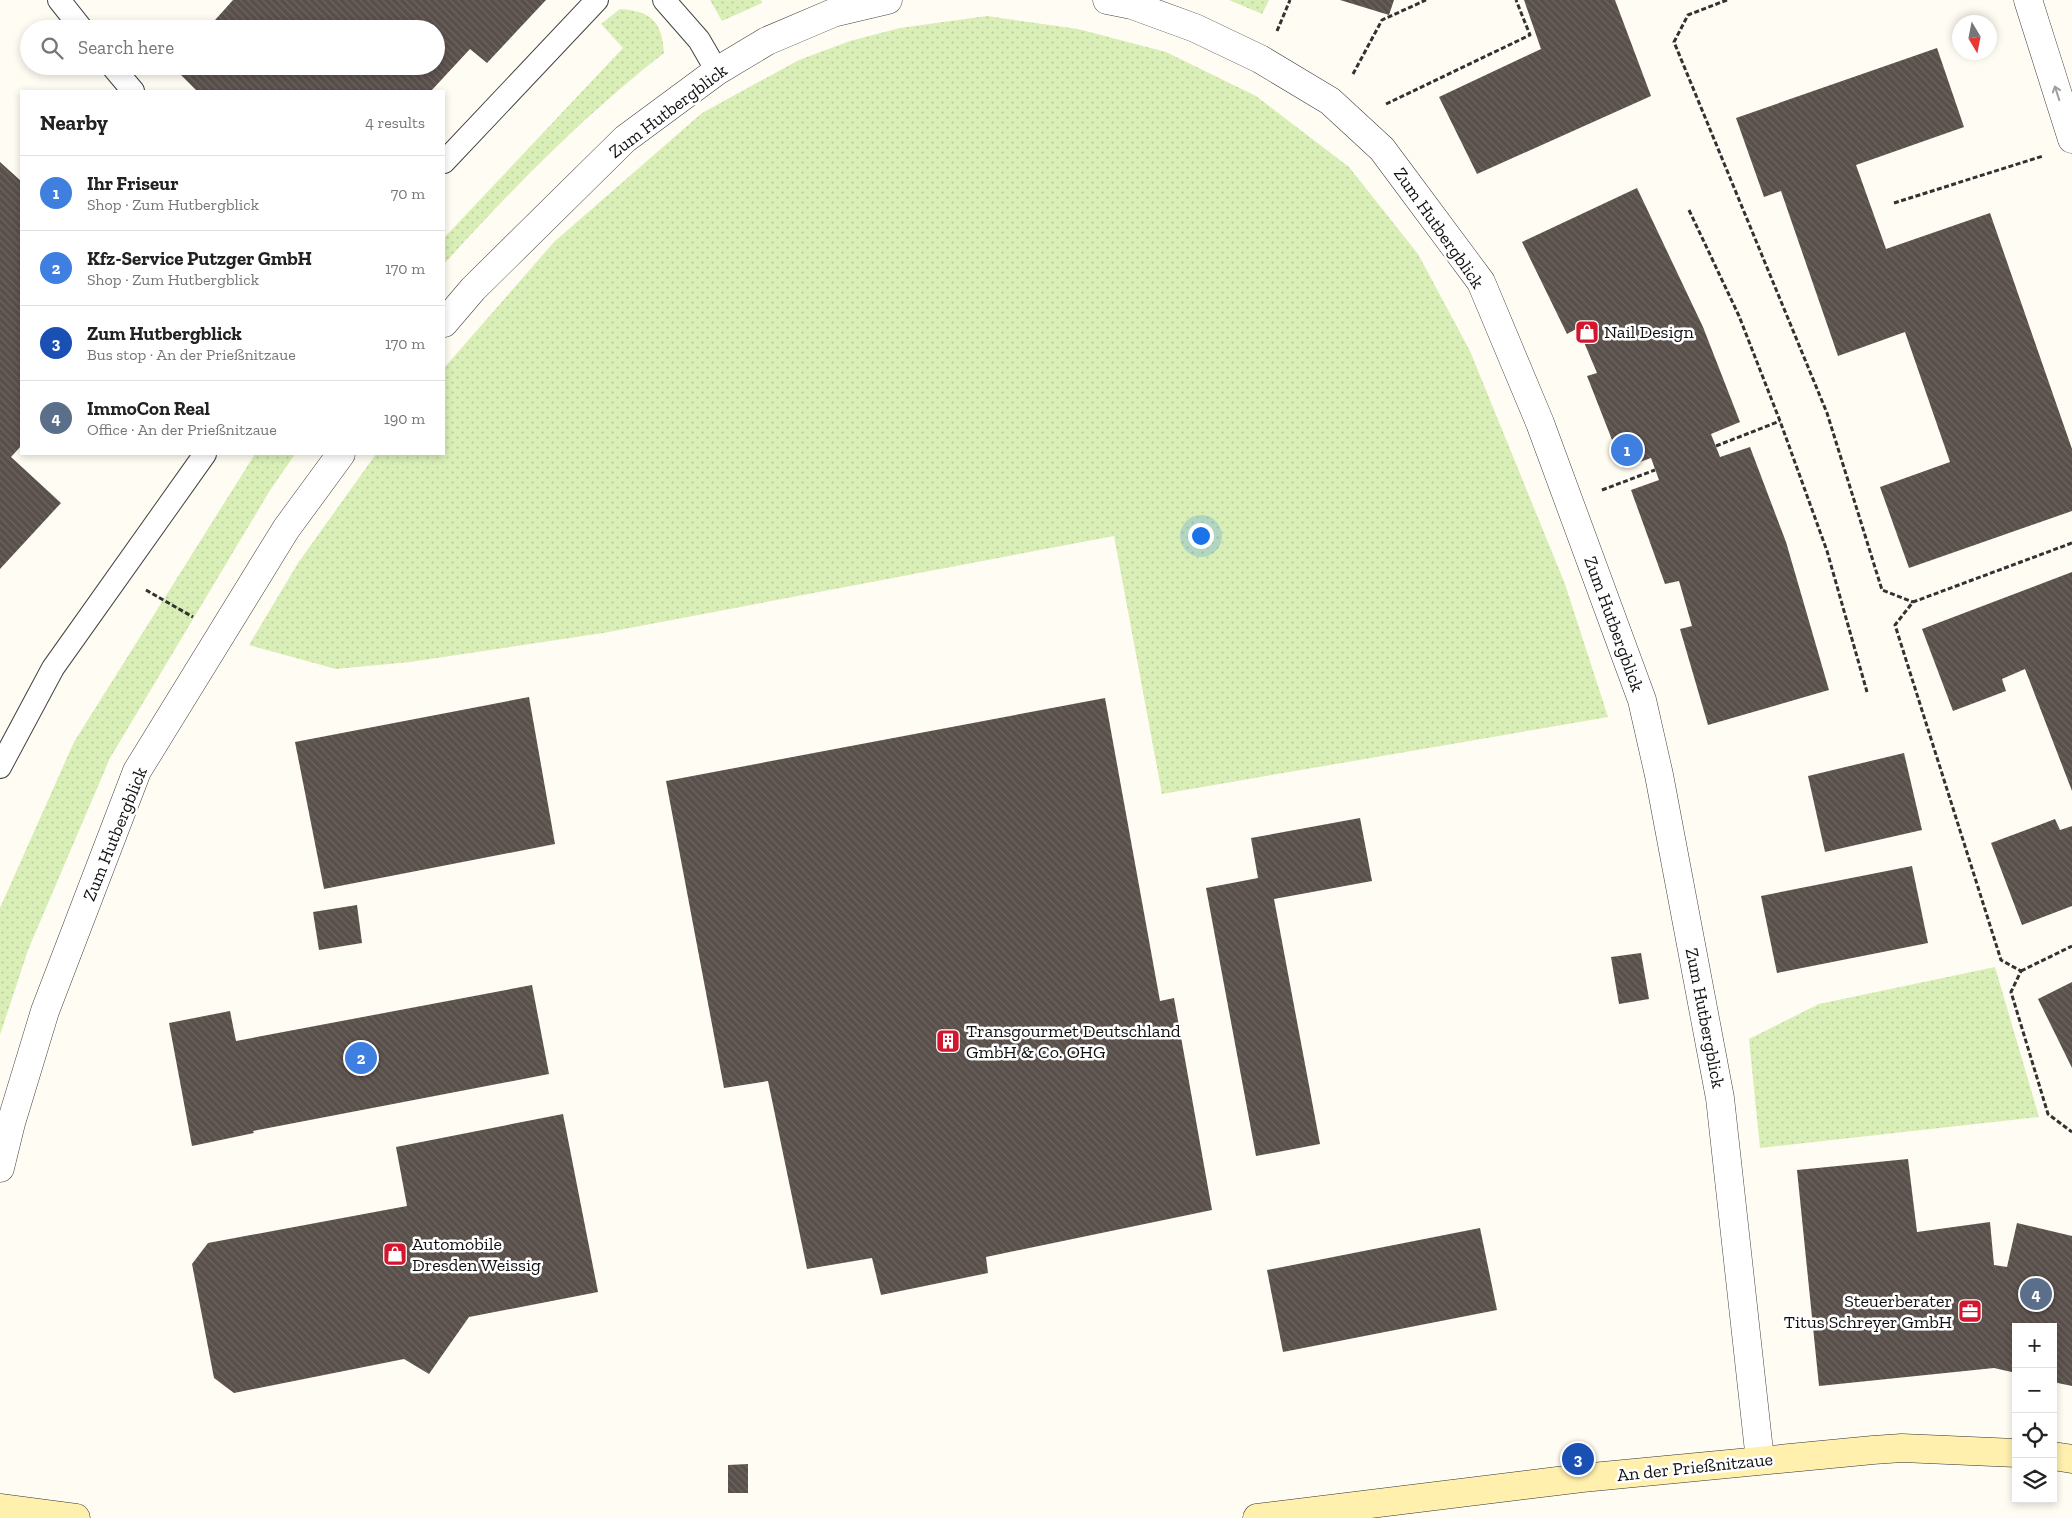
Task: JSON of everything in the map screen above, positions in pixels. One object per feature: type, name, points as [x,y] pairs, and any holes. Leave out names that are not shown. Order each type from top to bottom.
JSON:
[{"type":"street","name":"Zum Hutbergblick","points":[[445,322],[473,289],[625,139],[717,71],[767,41],[833,13],[888,0]]},
{"type":"street","name":"Zum Hutbergblick","points":[[1107,0],[1132,5],[1194,28],[1260,59],[1330,101],[1382,148],[1481,282],[1540,423],[1644,709],[1659,775],[1720,1098],[1760,1460]]},
{"type":"street","points":[[2028,0],[2072,140]]},
{"type":"street","name":"Zum Hutbergblick","points":[[0,1168],[11,1123],[45,1011],[137,772],[286,529],[340,455]]},
{"type":"street","name":"An der Prießnitzaue","points":[[1257,1518],[1591,1477],[1760,1460],[1902,1448],[2012,1453]]},
{"type":"street","points":[[2057,1457],[2072,1460]]},
{"type":"street","points":[[0,1508],[76,1518]]},
{"type":"lane","points":[[59,0],[75,20]]},
{"type":"lane","points":[[445,161],[597,0]]},
{"type":"lane","points":[[664,0],[699,40],[717,71]]},
{"type":"lane","points":[[120,75],[132,90]]},
{"type":"lane","points":[[0,767],[53,668],[204,455]]},
{"type":"path","points":[[1352,76],[1382,20],[1426,0]]},
{"type":"path","points":[[1381,106],[1530,35],[1516,0]]},
{"type":"path","points":[[1727,0],[1688,16],[1674,42],[1827,412],[1882,590],[1913,602]]},
{"type":"path","points":[[1894,203],[2044,156]]},
{"type":"path","points":[[1689,210],[1738,316],[1780,422],[1827,551],[1867,692]]},
{"type":"path","points":[[1716,446],[1780,422]]},
{"type":"path","points":[[1598,492],[1655,470]]},
{"type":"path","points":[[2021,971],[2001,960],[1895,625],[1913,602],[2072,544]]},
{"type":"path","points":[[168,602],[186,613]]},
{"type":"path","points":[[2072,946],[2021,971],[2011,992],[2048,1114],[2072,1132]]},
{"type":"green space","points":[[710,0],[761,0],[762,3],[722,21]]},
{"type":"green space","points":[[1229,0],[1269,0],[1262,14]]},
{"type":"green space","points":[[620,9],[640,12],[653,20],[658,26],[664,53],[605,102],[549,154],[445,263],[445,237],[623,48],[601,24]]},
{"type":"green space","points":[[987,16],[1078,29],[1166,52],[1256,96],[1349,167],[1418,254],[1470,351],[1565,584],[1608,717],[1162,794],[1114,536],[603,633],[410,662],[336,669],[249,645],[298,563],[375,455],[445,455],[445,367],[554,242],[702,113],[799,60],[850,41],[900,28]]},
{"type":"green space","points":[[254,455],[294,455],[269,492],[110,758],[28,950],[0,1035],[0,908],[74,742]]},
{"type":"green space","points":[[1995,967],[2039,1117],[1760,1148],[1749,1039],[1819,1004]]},
{"type":"building","points":[[233,0],[546,0],[487,63],[470,49],[432,90],[196,90],[181,75],[445,75],[445,20],[215,20]]},
{"type":"building","points":[[1340,0],[1394,0],[1389,15]]},
{"type":"building","points":[[1524,0],[1615,0],[1651,96],[1477,174],[1439,97],[1541,49]]},
{"type":"building","points":[[1937,48],[1964,127],[1856,165],[1886,249],[1990,213],[2072,449],[2072,511],[1909,568],[1880,487],[1950,462],[1905,332],[1838,356],[1781,191],[1764,197],[1736,118]]},
{"type":"building","points":[[0,162],[20,180],[20,447],[11,457],[61,503],[0,569]]},
{"type":"building","points":[[1637,188],[1703,327],[1740,422],[1711,434],[1720,457],[1750,447],[1786,542],[1829,690],[1708,725],[1680,629],[1692,626],[1679,581],[1665,584],[1631,490],[1659,480],[1651,458],[1623,468],[1587,376],[1597,373],[1578,328],[1567,334],[1522,242]]},
{"type":"building","points":[[2072,572],[2072,791],[2025,669],[2002,679],[2006,691],[1953,711],[1922,629]]},
{"type":"building","points":[[529,697],[555,844],[324,889],[295,742]]},
{"type":"building","name":"Transgourmet Deutschland GmbH & Co. OHG","points":[[1105,698],[1160,1001],[1174,998],[1212,1210],[986,1257],[988,1273],[881,1295],[872,1258],[807,1269],[768,1081],[724,1088],[666,781]]},
{"type":"building","points":[[1904,753],[1922,830],[1825,852],[1808,776]]},
{"type":"building","points":[[1360,818],[1372,881],[1274,899],[1320,1144],[1256,1156],[1206,888],[1258,878],[1251,838]]},
{"type":"building","points":[[2055,819],[2060,830],[2072,826],[2072,906],[2022,925],[1991,843]]},
{"type":"building","points":[[1912,866],[1928,943],[1777,973],[1761,896]]},
{"type":"building","points":[[357,905],[362,943],[319,950],[313,912]]},
{"type":"building","points":[[1641,953],[1649,999],[1619,1004],[1611,957]]},
{"type":"building","points":[[2072,982],[2072,1068],[2038,999]]},
{"type":"building","points":[[532,985],[549,1074],[253,1131],[254,1133],[192,1146],[169,1023],[230,1011],[236,1041]]},
{"type":"building","name":"Automobile Dresden Weissig","points":[[563,1114],[598,1292],[469,1317],[429,1374],[404,1359],[234,1393],[214,1378],[192,1264],[208,1243],[407,1206],[396,1147]]},
{"type":"building","points":[[1908,1159],[1917,1232],[1990,1222],[1994,1265],[2007,1267],[2017,1223],[2072,1236],[2072,1386],[2057,1383],[2057,1323],[2012,1323],[2012,1372],[1994,1368],[1819,1386],[1797,1170]]},
{"type":"building","points":[[1480,1228],[1497,1310],[1283,1352],[1267,1270]]},
{"type":"building","points":[[748,1464],[748,1493],[728,1493],[728,1465]]},
{"type":"place","name":"Nail Design","points":[[1587,332]]},
{"type":"place","name":"Ihr Friseur","points":[[1627,450]]},
{"type":"place","name":"Transgourmet Deutschland GmbH & Co. OHG","points":[[948,1041]]},
{"type":"place","name":"Kfz-Service Putzger GmbH","points":[[361,1058]]},
{"type":"place","name":"Automobile Dresden Weissig","points":[[395,1254]]},
{"type":"place","name":"ImmoCon Real","points":[[2036,1294]]},
{"type":"place","name":"Steuerberater Titus Schreyer GmbH","points":[[1970,1311]]},
{"type":"place","name":"Zum Hutbergblick","points":[[1578,1459]]}]
